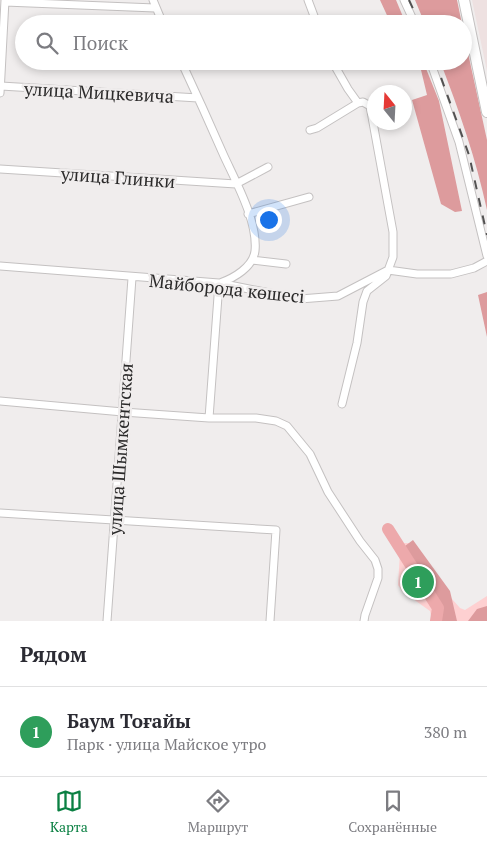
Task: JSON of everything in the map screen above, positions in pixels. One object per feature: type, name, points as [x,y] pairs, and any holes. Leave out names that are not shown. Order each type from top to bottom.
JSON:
[{"type":"main road","points":[[464,0],[467,15]]},
{"type":"main road","points":[[472,39],[487,112]]},
{"type":"street","points":[[153,0],[158,15]]},
{"type":"street","points":[[308,0],[314,15]]},
{"type":"street","points":[[404,0],[411,15]]},
{"type":"street","points":[[0,93],[5,1],[155,8]]},
{"type":"street","points":[[185,70],[248,214],[255,251],[252,260],[233,278],[219,283],[209,418]]},
{"type":"street","points":[[337,70],[358,103]]},
{"type":"street","points":[[433,70],[459,142],[487,256]]},
{"type":"street","name":"улица Мицкевича","points":[[0,86],[198,98]]},
{"type":"street","points":[[310,130],[317,128],[358,103],[363,102],[370,106],[393,232],[393,257],[386,276],[367,291],[363,302],[357,343],[342,404]]},
{"type":"street","points":[[236,184],[268,167]]},
{"type":"street","name":"улица Глинки","points":[[0,169],[236,184]]},
{"type":"street","points":[[248,214],[309,197]]},
{"type":"street","points":[[252,260],[286,264]]},
{"type":"street","points":[[388,270],[417,274],[451,274],[474,268],[487,261]]},
{"type":"street","name":"Майборода көшесі","points":[[0,266],[132,278],[219,283],[300,299],[338,296],[388,270]]},
{"type":"street","name":"улица Шымкентская","points":[[107,621],[132,278]]},
{"type":"street","points":[[0,401],[209,418],[256,418],[276,421],[287,426],[310,454],[328,492],[360,541],[375,560],[378,578],[364,621]]},
{"type":"street","points":[[0,513],[276,530],[270,621]]},
{"type":"shaded area","points":[[380,0],[396,0],[402,15],[387,15]]},
{"type":"shaded area","points":[[415,0],[457,0],[460,15],[421,15]]},
{"type":"shaded area","points":[[472,0],[487,0],[487,71]]},
{"type":"shaded area","points":[[421,70],[427,70],[439,101],[462,211],[455,212],[441,204],[412,100],[427,95]]},
{"type":"shaded area","points":[[443,70],[472,70],[487,140],[487,210],[478,172]]},
{"type":"shaded area","points":[[487,292],[487,337],[478,295]]},
{"type":"shaded area","points":[[413,540],[450,591],[457,621],[440,621],[442,610],[405,546]]},
{"type":"shaded area","points":[[399,543],[411,543],[435,580],[460,608],[465,610],[487,596],[487,621],[432,621],[430,611],[402,591],[398,585]]},
{"type":"shaded area","points":[[487,606],[487,621],[468,621],[477,609]]},
{"type":"waterway","points":[[388,529],[438,608],[436,621]]},
{"type":"railway","points":[[409,0],[416,15]]},
{"type":"railway","points":[[438,70],[469,155],[487,235]]},
{"type":"place","name":"Баум Тоғайы","points":[[418,582]]}]
